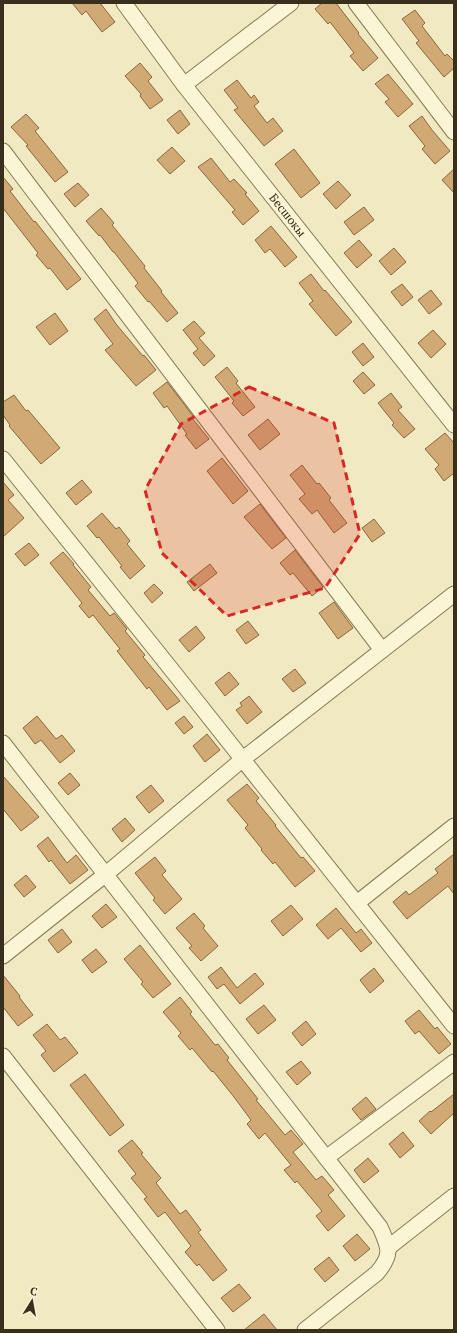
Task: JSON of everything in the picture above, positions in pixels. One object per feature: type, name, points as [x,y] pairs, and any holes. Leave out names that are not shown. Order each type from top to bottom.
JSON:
[{"type":"street","name":"Бесшокы","points":[[124,3],[184,85],[454,425]]},
{"type":"street","points":[[184,85],[291,3]]},
{"type":"street","points":[[356,3],[454,132]]},
{"type":"street","points":[[3,151],[382,650]]},
{"type":"street","points":[[3,459],[454,1026]]},
{"type":"street","points":[[3,956],[106,874],[243,759],[454,594]]},
{"type":"street","points":[[3,743],[380,1227],[389,1247],[385,1264],[377,1273],[305,1330]]},
{"type":"street","points":[[357,904],[454,826]]},
{"type":"street","points":[[3,1056],[217,1330]]},
{"type":"street","points":[[326,1158],[454,1062]]},
{"type":"street","points":[[389,1247],[454,1196]]},
{"type":"highlighted area","points":[[249,387],[334,423],[360,534],[325,588],[227,616],[162,553],[145,490],[181,424]]},
{"type":"building","points":[[72,3],[100,3],[115,22],[102,32],[86,11],[82,15]]},
{"type":"building","points":[[322,3],[336,3],[359,33],[358,34],[378,58],[363,71],[350,56],[354,53],[330,22],[328,24],[315,9]]},
{"type":"building","points":[[415,10],[425,23],[422,26],[445,56],[447,54],[454,61],[454,68],[444,77],[416,43],[419,41],[402,19]]},
{"type":"building","points":[[140,63],[152,77],[148,81],[163,100],[150,109],[140,96],[141,94],[125,76]]},
{"type":"building","points":[[388,74],[413,104],[398,117],[385,102],[389,99],[375,84]]},
{"type":"building","points":[[237,80],[251,98],[254,95],[259,102],[254,106],[267,123],[273,118],[283,131],[264,146],[234,110],[238,108],[224,90]]},
{"type":"building","points":[[180,110],[190,124],[178,134],[167,120]]},
{"type":"building","points":[[26,114],[39,128],[35,131],[68,172],[55,182],[26,146],[28,145],[11,127]]},
{"type":"building","points":[[422,116],[450,151],[435,164],[422,149],[425,146],[409,126]]},
{"type":"building","points":[[172,147],[185,161],[170,174],[157,160]]},
{"type":"building","points":[[294,149],[320,183],[301,198],[275,164]]},
{"type":"building","points":[[211,158],[230,182],[234,179],[247,193],[245,194],[259,211],[243,225],[232,212],[235,210],[198,167]]},
{"type":"building","points":[[454,169],[454,193],[442,180]]},
{"type":"building","points":[[3,177],[13,189],[10,191],[81,279],[67,290],[50,268],[48,269],[36,255],[38,253],[3,208]]},
{"type":"building","points":[[338,181],[351,195],[336,209],[323,194]]},
{"type":"building","points":[[78,183],[89,195],[75,207],[64,194]]},
{"type":"building","points":[[364,207],[374,220],[354,235],[344,222]]},
{"type":"building","points":[[101,208],[114,223],[112,225],[145,266],[144,268],[178,313],[167,322],[135,286],[138,283],[114,252],[86,221]]},
{"type":"building","points":[[271,226],[297,257],[285,267],[270,249],[265,253],[255,240]]},
{"type":"building","points":[[359,240],[372,255],[357,268],[344,253]]},
{"type":"building","points":[[394,248],[406,262],[391,275],[379,261]]},
{"type":"building","points":[[311,274],[352,322],[336,336],[309,304],[313,301],[299,283]]},
{"type":"building","points":[[402,284],[413,297],[402,306],[391,292]]},
{"type":"building","points":[[431,290],[442,304],[429,314],[418,300]]},
{"type":"building","points":[[106,309],[116,324],[156,370],[136,386],[105,350],[113,344],[94,319]]},
{"type":"building","points":[[55,313],[68,331],[50,345],[36,327]]},
{"type":"building","points":[[194,321],[205,333],[199,338],[215,356],[204,366],[193,353],[198,349],[183,330]]},
{"type":"building","points":[[433,330],[446,344],[431,358],[418,343]]},
{"type":"building","points":[[363,343],[374,357],[363,366],[352,352]]},
{"type":"building","points":[[227,367],[238,381],[236,383],[255,407],[243,416],[232,403],[234,401],[215,377]]},
{"type":"building","points":[[363,372],[375,385],[364,394],[353,381]]},
{"type":"building","points":[[167,382],[193,416],[192,418],[209,439],[196,449],[185,435],[187,434],[167,406],[164,408],[153,393]]},
{"type":"building","points":[[391,393],[402,407],[398,410],[415,429],[404,438],[392,425],[394,423],[378,403]]},
{"type":"building","points":[[14,395],[26,411],[28,410],[60,448],[41,464],[9,426],[10,425],[3,415],[3,402]]},
{"type":"building","points":[[268,419],[280,434],[260,450],[248,435]]},
{"type":"building","points":[[445,433],[454,443],[454,473],[444,481],[435,469],[439,465],[425,449]]},
{"type":"building","points":[[222,458],[248,491],[233,504],[207,471]]},
{"type":"building","points":[[302,465],[317,484],[319,483],[331,498],[329,500],[347,523],[334,533],[317,510],[312,514],[299,499],[305,494],[290,475]]},
{"type":"building","points":[[82,480],[92,492],[76,505],[66,493]]},
{"type":"building","points":[[3,482],[14,495],[8,500],[24,518],[3,537]]},
{"type":"building","points":[[260,504],[286,538],[272,549],[244,517]]},
{"type":"building","points":[[102,513],[116,529],[119,527],[130,541],[127,544],[145,566],[130,579],[120,567],[122,566],[99,537],[97,538],[87,526]]},
{"type":"building","points":[[374,519],[385,533],[372,542],[362,528]]},
{"type":"building","points":[[29,543],[39,555],[25,566],[15,554]]},
{"type":"building","points":[[295,550],[323,587],[312,596],[293,573],[290,575],[280,563]]},
{"type":"building","points":[[63,552],[91,587],[88,590],[110,616],[114,613],[127,629],[125,631],[145,655],[143,657],[180,701],[167,710],[149,687],[147,689],[117,651],[120,649],[93,615],[89,618],[79,606],[82,603],[50,563]]},
{"type":"building","points":[[210,564],[217,573],[194,591],[187,582]]},
{"type":"building","points":[[154,584],[163,593],[152,603],[144,593]]},
{"type":"building","points":[[334,602],[353,628],[338,639],[319,613]]},
{"type":"building","points":[[248,621],[259,635],[246,644],[236,630]]},
{"type":"building","points":[[196,626],[205,638],[189,652],[179,640]]},
{"type":"building","points":[[295,669],[306,683],[293,692],[282,679]]},
{"type":"building","points":[[229,672],[239,684],[225,696],[215,683]]},
{"type":"building","points":[[249,696],[262,712],[247,724],[236,710],[242,706],[240,703]]},
{"type":"building","points":[[37,716],[56,739],[62,735],[75,751],[60,763],[41,740],[35,744],[23,728]]},
{"type":"building","points":[[184,716],[193,727],[184,734],[175,723]]},
{"type":"building","points":[[207,734],[220,750],[205,762],[193,746]]},
{"type":"building","points":[[70,773],[80,785],[68,795],[58,783]]},
{"type":"building","points":[[3,776],[39,817],[21,831],[3,809]]},
{"type":"building","points":[[247,784],[259,798],[256,801],[276,825],[275,826],[301,858],[303,857],[315,871],[295,887],[275,862],[273,864],[261,850],[262,849],[245,828],[248,825],[227,800]]},
{"type":"building","points":[[151,785],[164,801],[149,813],[136,797]]},
{"type":"building","points":[[125,818],[135,830],[122,842],[112,829]]},
{"type":"building","points":[[48,837],[67,863],[76,855],[88,870],[70,884],[51,860],[49,862],[37,846]]},
{"type":"building","points":[[454,854],[454,894],[448,886],[407,919],[393,902],[406,891],[409,895],[438,873],[435,869]]},
{"type":"building","points":[[155,857],[166,871],[162,875],[182,899],[165,914],[153,900],[155,898],[135,873]]},
{"type":"building","points":[[26,875],[36,887],[24,897],[14,885]]},
{"type":"building","points":[[106,904],[117,917],[102,928],[92,916]]},
{"type":"building","points":[[291,905],[303,919],[283,936],[271,921]]},
{"type":"building","points":[[336,908],[356,933],[361,929],[372,943],[361,952],[341,928],[328,939],[316,925]]},
{"type":"building","points":[[194,913],[205,926],[203,928],[218,946],[201,961],[189,948],[192,946],[176,928]]},
{"type":"building","points":[[62,929],[72,942],[58,953],[48,940]]},
{"type":"building","points":[[140,945],[171,984],[153,998],[141,984],[143,982],[124,959]]},
{"type":"building","points":[[96,949],[107,962],[92,973],[82,960]]},
{"type":"building","points":[[221,967],[237,988],[255,973],[264,984],[240,1004],[224,984],[217,989],[208,977]]},
{"type":"building","points":[[374,968],[384,981],[370,993],[360,980]]},
{"type":"building","points":[[3,975],[33,1015],[18,1026],[3,1007]]},
{"type":"building","points":[[180,997],[192,1012],[190,1014],[215,1045],[218,1044],[229,1058],[227,1060],[258,1099],[256,1100],[285,1135],[291,1130],[303,1144],[293,1152],[316,1180],[322,1176],[334,1190],[328,1195],[345,1216],[328,1231],[316,1216],[322,1211],[297,1181],[295,1183],[284,1170],[291,1165],[265,1133],[259,1139],[247,1124],[251,1120],[234,1097],[192,1048],[190,1050],[178,1036],[181,1033],[163,1012]]},
{"type":"building","points":[[264,1005],[276,1020],[258,1034],[246,1019]]},
{"type":"building","points":[[419,1010],[435,1029],[437,1027],[451,1044],[439,1054],[419,1031],[415,1034],[405,1021]]},
{"type":"building","points":[[306,1021],[316,1034],[302,1046],[292,1033]]},
{"type":"building","points":[[47,1024],[60,1040],[65,1037],[78,1053],[54,1072],[41,1055],[46,1051],[33,1035]]},
{"type":"building","points":[[301,1061],[311,1073],[297,1085],[286,1072]]},
{"type":"building","points":[[85,1074],[124,1125],[110,1136],[70,1085]]},
{"type":"building","points":[[454,1094],[454,1113],[431,1134],[419,1121]]},
{"type":"building","points":[[366,1097],[376,1109],[361,1120],[352,1109]]},
{"type":"building","points":[[403,1132],[414,1146],[400,1158],[389,1144]]},
{"type":"building","points":[[132,1140],[143,1153],[141,1154],[161,1178],[156,1183],[180,1214],[186,1210],[201,1230],[198,1232],[227,1270],[213,1281],[199,1264],[197,1266],[185,1252],[191,1246],[165,1212],[158,1217],[144,1199],[147,1197],[131,1178],[136,1174],[118,1151]]},
{"type":"building","points":[[368,1158],[379,1171],[364,1183],[354,1170]]},
{"type":"building","points":[[357,1234],[370,1249],[355,1261],[343,1246]]},
{"type":"building","points":[[329,1257],[339,1270],[325,1282],[314,1269]]},
{"type":"building","points":[[239,1284],[251,1298],[233,1312],[221,1298]]},
{"type":"building","points":[[264,1314],[277,1330],[244,1330]]}]
